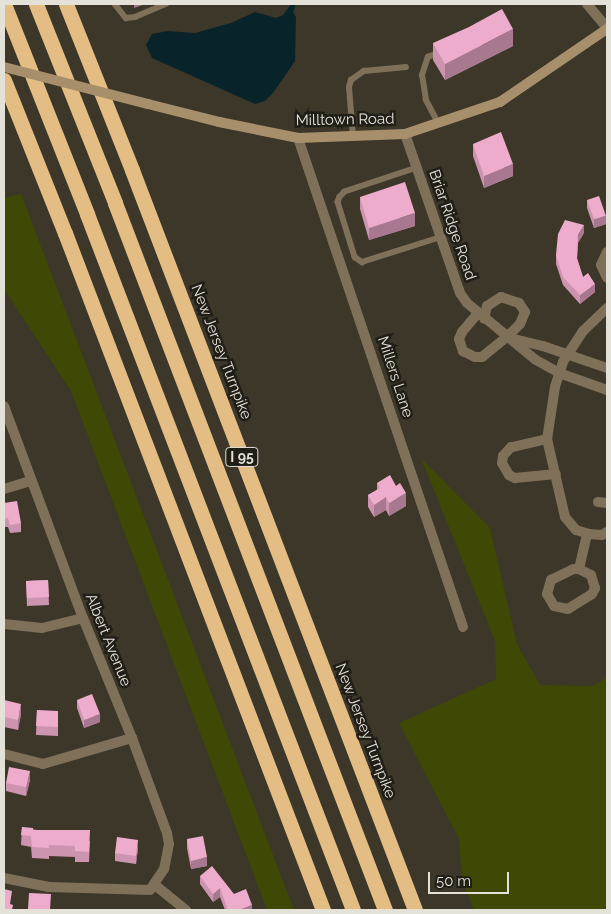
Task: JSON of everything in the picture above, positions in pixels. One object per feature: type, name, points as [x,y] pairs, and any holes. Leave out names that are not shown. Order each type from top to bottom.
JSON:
[{"type":"highway","points":[[4,4],[88,214],[353,910]]},
{"type":"highway","name":"I 95","points":[[36,4],[108,185],[385,910]]},
{"type":"highway","name":"New Jersey Turnpike","points":[[66,4],[132,170],[415,910]]},
{"type":"highway","points":[[4,80],[65,233],[323,910]]},
{"type":"street","points":[[587,4],[607,28]]},
{"type":"street","name":"Milltown Road","points":[[4,67],[219,122],[298,138],[405,134],[500,102],[607,28]]},
{"type":"street","name":"Briar Ridge Road","points":[[405,134],[460,293],[481,316],[530,356],[558,373],[607,390]]},
{"type":"street","name":"Millers Lane","points":[[298,138],[463,627]]},
{"type":"street","points":[[607,252],[601,265],[607,278]]},
{"type":"street","points":[[502,297],[518,303],[525,312],[520,324],[507,337],[482,356],[468,355],[463,351],[459,339],[462,332],[481,316],[487,306],[502,297]]},
{"type":"street","points":[[607,308],[583,331],[567,354],[558,373],[547,440],[565,517],[576,530],[587,534],[602,535],[607,532]]},
{"type":"street","name":"Briar Ridge Road","points":[[507,337],[567,354],[607,368]]},
{"type":"street","name":"Albert Avenue","points":[[4,406],[30,481],[168,833],[168,857],[155,885]]},
{"type":"street","points":[[547,440],[511,446],[503,456],[502,463],[509,475],[515,478],[556,474]]},
{"type":"street","points":[[4,489],[30,481]]},
{"type":"street","points":[[579,569],[587,534]]},
{"type":"street","points":[[579,569],[591,575],[594,580],[595,588],[592,594],[568,609],[554,606],[547,594],[551,580],[579,569]]},
{"type":"street","points":[[4,624],[42,628],[83,618]]},
{"type":"street","points":[[4,754],[42,764],[132,738]]},
{"type":"street","points":[[4,878],[49,887],[150,890],[155,885],[186,910]]},
{"type":"lane","points":[[115,4],[126,18],[135,17],[166,4]]},
{"type":"lane","points":[[438,123],[426,100],[422,74],[428,57],[444,49]]},
{"type":"lane","points":[[353,137],[349,87],[351,80],[364,71],[406,68]]},
{"type":"lane","points":[[417,168],[345,192],[340,197],[338,202],[355,257],[362,262],[441,237]]},
{"type":"green space","points":[[21,194],[294,910],[267,910],[71,391],[6,292],[4,292],[4,198]]},
{"type":"green space","points":[[421,458],[490,528],[517,644],[540,685],[593,686],[607,677],[607,910],[474,910],[462,881],[459,839],[399,723],[496,679],[495,641]]},
{"type":"water","points":[[291,4],[296,4],[293,12],[296,17],[295,61],[273,93],[265,101],[255,104],[152,58],[146,45],[152,34],[168,31],[195,33],[231,23],[255,12],[276,18],[283,15]]},
{"type":"building","points":[[502,9],[513,29],[445,64],[433,43],[469,27]]},
{"type":"building","points":[[501,132],[513,164],[484,176],[473,144]]},
{"type":"building","points":[[405,182],[415,213],[369,228],[360,197]]},
{"type":"building","points":[[599,196],[606,216],[594,219],[587,200]]},
{"type":"building","points":[[565,220],[584,225],[578,235],[577,258],[583,277],[588,273],[595,284],[580,295],[563,277],[556,255],[558,234]]},
{"type":"building","points":[[390,475],[396,486],[400,483],[406,493],[389,503],[386,497],[374,505],[368,495],[380,488],[377,483]]},
{"type":"building","points":[[17,501],[21,523],[10,525],[8,518],[4,519],[4,503]]},
{"type":"building","points":[[48,580],[49,597],[27,598],[26,581]]},
{"type":"building","points":[[92,694],[100,714],[84,720],[77,700]]},
{"type":"building","points":[[4,700],[21,704],[18,720],[4,717]]},
{"type":"building","points":[[37,710],[58,711],[58,727],[36,726]]},
{"type":"building","points":[[9,767],[30,771],[26,787],[6,783]]},
{"type":"building","points":[[22,827],[33,828],[33,830],[90,830],[89,852],[75,851],[75,846],[49,845],[49,848],[32,847],[31,836],[21,835]]},
{"type":"building","points":[[203,836],[207,857],[191,861],[187,839]]},
{"type":"building","points":[[117,837],[138,840],[136,856],[115,853]]},
{"type":"building","points":[[212,866],[234,894],[246,889],[252,905],[238,910],[228,910],[220,888],[213,894],[200,876]]},
{"type":"building","points":[[4,889],[12,891],[10,904],[13,905],[12,910],[4,910]]},
{"type":"building","points":[[29,893],[51,894],[50,910],[28,909]]}]
